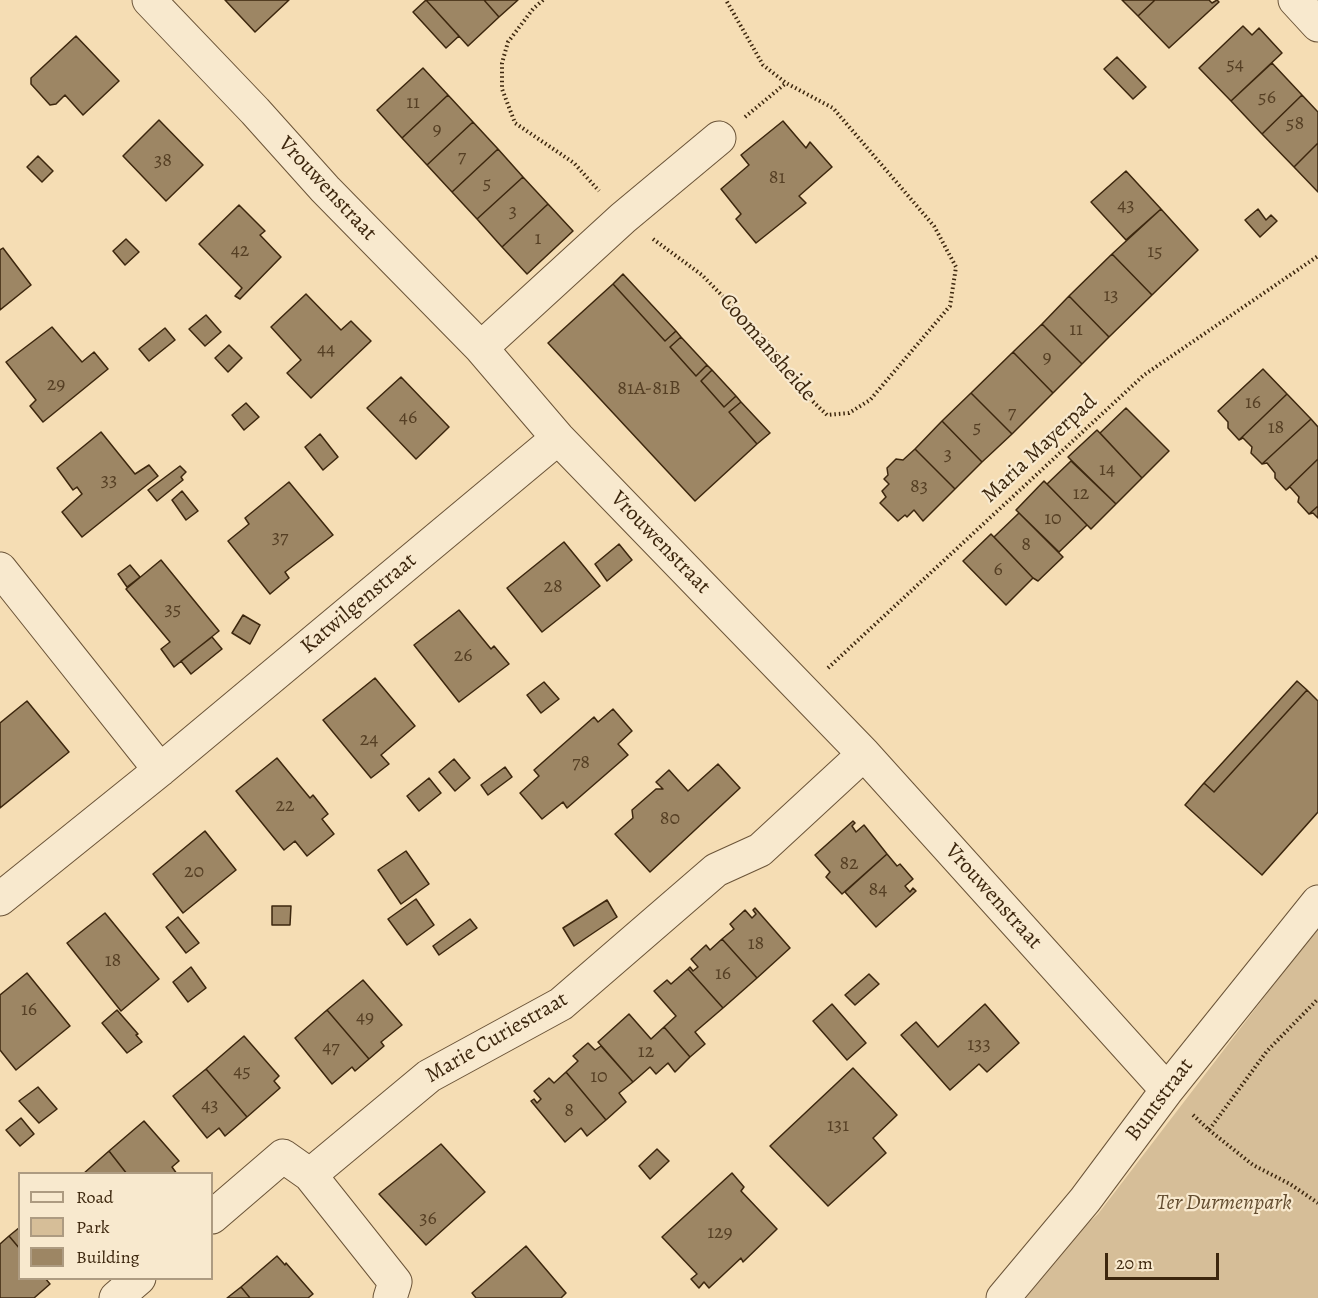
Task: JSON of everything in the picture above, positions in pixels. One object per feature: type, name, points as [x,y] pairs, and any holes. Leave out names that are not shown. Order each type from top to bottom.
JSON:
[{"type":"street","name":"Vrouwenstraat","points":[[149,0],[255,111],[325,189],[481,348],[558,438],[864,754],[1167,1090]]},
{"type":"street","points":[[1295,0],[1318,25]]},
{"type":"street","points":[[481,348],[623,218],[718,138]]},
{"type":"street","name":"Katwilgenstraat","points":[[0,899],[160,770],[558,438]]},
{"type":"street","points":[[0,568],[160,770]]},
{"type":"street","name":"Marie Curiestraat","points":[[310,1175],[429,1076],[561,1004],[716,870],[760,850],[864,754]]},
{"type":"street","name":"Buntstraat","points":[[1003,1298],[1085,1200],[1167,1090],[1318,902]]},
{"type":"street","points":[[213,1216],[283,1156],[310,1175],[395,1282],[390,1298]]},
{"type":"street","points":[[116,1298],[137,1280]]},
{"type":"path","name":"Coomansheide","points":[[543,0],[533,9],[508,42],[502,63],[502,89],[515,123],[574,163],[623,218],[702,275],[770,345],[801,390],[827,416],[849,413],[870,400],[950,306],[956,267],[934,226],[833,108],[786,83],[763,65],[726,0]]},
{"type":"path","points":[[718,138],[786,83]]},
{"type":"path","name":"Maria Mayerpad","points":[[803,691],[1144,375],[1318,256]]},
{"type":"path","points":[[1209,1130],[1267,1051],[1318,999]]},
{"type":"path","points":[[1167,1090],[1209,1130],[1253,1165],[1290,1184],[1318,1203]]},
{"type":"green space","name":"Ter Durmenpark","points":[[1318,927],[1318,1298],[1019,1298],[1062,1248],[1098,1214]]},
{"type":"building","points":[[225,0],[289,0],[255,32]]},
{"type":"building","points":[[426,0],[484,0],[499,17],[468,46]]},
{"type":"building","points":[[426,0],[459,36],[446,48],[413,12]]},
{"type":"building","points":[[484,0],[518,0],[499,17]]},
{"type":"building","points":[[1122,0],[1155,0],[1138,16]]},
{"type":"building","points":[[1155,0],[1209,0],[1212,3],[1217,0],[1219,2],[1169,48],[1138,16]]},
{"type":"building","points":[[1243,26],[1252,35],[1259,28],[1282,53],[1231,101],[1199,68]]},
{"type":"building","points":[[76,36],[119,81],[83,115],[65,95],[56,104],[50,105],[31,84],[31,78]]},
{"type":"building","points":[[1117,57],[1146,87],[1133,99],[1104,69]]},
{"type":"building","points":[[1272,63],[1302,95],[1262,134],[1231,101]]},
{"type":"building","points":[[423,68],[448,95],[402,138],[377,110]]},
{"type":"building","points":[[448,95],[473,122],[427,165],[402,138]]},
{"type":"building","points":[[1302,95],[1318,112],[1318,143],[1294,167],[1262,134]]},
{"type":"building","points":[[159,120],[203,165],[166,201],[123,156]]},
{"type":"building","points":[[783,121],[806,148],[810,142],[832,167],[799,196],[806,203],[756,243],[736,219],[741,214],[721,189],[749,165],[741,155]]},
{"type":"building","points":[[473,122],[498,149],[452,192],[427,165]]},
{"type":"building","points":[[1318,143],[1318,192],[1294,167]]},
{"type":"building","points":[[498,149],[523,177],[477,219],[452,192]]},
{"type":"building","points":[[38,156],[53,171],[42,182],[27,167]]},
{"type":"building","points":[[1126,171],[1161,209],[1126,240],[1091,202]]},
{"type":"building","points":[[523,177],[548,204],[502,247],[477,219]]},
{"type":"building","points":[[548,204],[573,231],[527,274],[502,247]]},
{"type":"building","points":[[239,205],[265,231],[260,235],[281,257],[240,299],[235,296],[242,288],[199,244]]},
{"type":"building","points":[[1161,209],[1198,250],[1152,295],[1112,254]]},
{"type":"building","points":[[1258,209],[1266,220],[1271,215],[1277,221],[1260,237],[1245,220]]},
{"type":"building","points":[[126,239],[139,252],[125,265],[113,251]]},
{"type":"building","points":[[3,248],[31,285],[0,310],[0,250]]},
{"type":"building","points":[[1112,254],[1152,295],[1109,337],[1069,296]]},
{"type":"building","points":[[623,274],[676,331],[665,341],[613,284]]},
{"type":"building","points":[[613,284],[665,341],[676,331],[681,337],[670,347],[696,376],[707,365],[712,370],[701,381],[724,407],[736,396],[741,402],[729,412],[757,444],[695,501],[548,343]]},
{"type":"building","points":[[306,294],[341,330],[351,321],[371,341],[311,398],[287,373],[301,360],[271,327]]},
{"type":"building","points":[[1069,296],[1109,337],[1082,364],[1042,324]]},
{"type":"building","points":[[206,315],[221,332],[205,346],[189,329]]},
{"type":"building","points":[[1042,324],[1082,364],[1053,393],[1013,352]]},
{"type":"building","points":[[52,327],[82,362],[94,352],[108,369],[43,422],[30,406],[36,400],[6,362]]},
{"type":"building","points":[[165,328],[175,340],[149,361],[139,349]]},
{"type":"building","points":[[681,337],[707,365],[696,376],[670,347]]},
{"type":"building","points":[[229,345],[242,358],[228,372],[215,358]]},
{"type":"building","points":[[1013,352],[1053,393],[1012,434],[971,393]]},
{"type":"building","points":[[1263,369],[1287,394],[1239,440],[1228,428],[1228,422],[1218,411]]},
{"type":"building","points":[[712,370],[736,396],[724,407],[701,381]]},
{"type":"building","points":[[401,377],[449,427],[416,459],[367,408]]},
{"type":"building","points":[[971,393],[1012,434],[982,462],[942,421]]},
{"type":"building","points":[[1287,394],[1311,419],[1262,464],[1251,453],[1252,447],[1243,438],[1239,440]]},
{"type":"building","points":[[741,402],[770,433],[757,444],[729,412]]},
{"type":"building","points":[[246,403],[259,417],[244,430],[232,415]]},
{"type":"building","points":[[1126,408],[1169,451],[1142,478],[1100,433]]},
{"type":"building","points":[[1311,419],[1318,427],[1318,459],[1286,490],[1275,478],[1275,473],[1267,463],[1262,464]]},
{"type":"building","points":[[942,421],[982,462],[955,489],[915,449]]},
{"type":"building","points":[[1097,430],[1142,478],[1116,504],[1068,457]]},
{"type":"building","points":[[101,432],[135,474],[149,465],[158,476],[82,537],[62,512],[82,494],[77,487],[73,490],[57,468]]},
{"type":"building","points":[[320,434],[338,457],[323,470],[305,447]]},
{"type":"building","points":[[915,449],[955,489],[923,521],[914,510],[907,517],[905,515],[898,521],[880,503],[886,497],[882,491],[889,484],[884,479],[888,475],[887,468],[896,459],[903,460]]},
{"type":"building","points":[[1318,459],[1318,506],[1309,514],[1298,502],[1299,497],[1290,487],[1286,490]]},
{"type":"building","points":[[1071,461],[1116,504],[1091,529],[1047,484]]},
{"type":"building","points":[[180,466],[186,472],[181,477],[183,480],[157,501],[148,490]]},
{"type":"building","points":[[1044,481],[1087,525],[1059,552],[1016,510]]},
{"type":"building","points":[[289,482],[333,535],[285,572],[289,578],[270,594],[228,541],[249,524],[245,518]]},
{"type":"building","points":[[182,491],[198,511],[186,520],[172,500]]},
{"type":"building","points":[[1318,506],[1318,518],[1313,513],[1309,514]]},
{"type":"building","points":[[1019,513],[1063,557],[1038,581],[994,537]]},
{"type":"building","points":[[991,534],[1033,578],[1006,605],[963,561]]},
{"type":"building","points":[[564,542],[600,586],[542,632],[507,588]]},
{"type":"building","points":[[619,544],[632,560],[607,581],[595,564]]},
{"type":"building","points":[[161,560],[219,631],[174,667],[161,649],[170,642],[126,589]]},
{"type":"building","points":[[130,565],[140,577],[127,587],[118,574]]},
{"type":"building","points":[[459,610],[491,649],[494,646],[509,664],[459,702],[414,645]]},
{"type":"building","points":[[243,615],[260,625],[250,644],[232,633]]},
{"type":"building","points":[[212,637],[222,649],[191,674],[181,661]]},
{"type":"building","points":[[375,678],[415,726],[381,755],[389,764],[371,778],[323,720]]},
{"type":"building","points":[[1297,681],[1307,690],[1214,792],[1204,783]]},
{"type":"building","points":[[544,682],[559,699],[541,713],[527,695]]},
{"type":"building","points":[[1307,690],[1318,701],[1318,812],[1262,875],[1185,805],[1204,783],[1214,792]]},
{"type":"building","points":[[27,701],[69,752],[0,808],[0,723]]},
{"type":"building","points":[[613,709],[632,731],[618,744],[628,755],[567,808],[563,802],[542,819],[520,793],[539,776],[534,770],[594,717],[598,722]]},
{"type":"building","points":[[277,758],[310,798],[313,795],[328,814],[322,819],[334,834],[307,856],[295,841],[284,850],[236,791]]},
{"type":"building","points":[[454,759],[470,778],[455,791],[439,772]]},
{"type":"building","points":[[718,764],[740,788],[650,872],[615,834],[633,818],[632,810],[656,789],[663,789],[656,782],[669,770],[688,791]]},
{"type":"building","points":[[505,767],[512,777],[488,795],[481,785]]},
{"type":"building","points":[[429,778],[441,793],[419,811],[407,796]]},
{"type":"building","points":[[853,821],[855,823],[852,826],[856,832],[864,825],[887,854],[842,894],[826,877],[830,872],[815,855]]},
{"type":"building","points":[[205,831],[236,870],[183,913],[153,874]]},
{"type":"building","points":[[406,851],[429,884],[401,904],[378,870]]},
{"type":"building","points":[[887,854],[897,866],[900,864],[913,879],[905,886],[910,892],[913,888],[916,891],[876,927],[845,892]]},
{"type":"building","points":[[416,899],[434,925],[407,945],[388,919]]},
{"type":"building","points":[[607,900],[617,917],[574,946],[563,928]]},
{"type":"building","points":[[272,906],[291,906],[290,925],[272,925]]},
{"type":"building","points":[[755,908],[790,948],[757,978],[722,939],[734,929],[730,924],[745,910],[752,918],[756,914],[753,910]]},
{"type":"building","points":[[105,913],[159,979],[121,1011],[67,943]]},
{"type":"building","points":[[178,917],[199,943],[186,953],[166,927]]},
{"type":"building","points":[[470,919],[477,928],[439,955],[433,946]]},
{"type":"building","points":[[722,939],[757,978],[723,1008],[688,969],[690,967],[693,971],[698,967],[691,959],[706,945],[710,950]]},
{"type":"building","points":[[191,967],[206,988],[188,1002],[173,982]]},
{"type":"building","points":[[688,969],[723,1008],[695,1032],[705,1044],[690,1057],[664,1027],[676,1016],[654,991],[667,980],[671,984]]},
{"type":"building","points":[[27,973],[70,1026],[16,1070],[0,1050],[0,995]]},
{"type":"building","points":[[869,974],[879,984],[855,1005],[845,995]]},
{"type":"building","points":[[363,980],[402,1025],[381,1042],[384,1046],[369,1059],[327,1010]]},
{"type":"building","points":[[832,1004],[866,1043],[847,1060],[813,1021]]},
{"type":"building","points":[[985,1004],[1019,1043],[987,1072],[979,1064],[950,1090],[901,1035],[916,1022],[938,1047]]},
{"type":"building","points":[[117,1010],[142,1042],[127,1053],[102,1023]]},
{"type":"building","points":[[327,1010],[369,1059],[355,1071],[352,1067],[332,1084],[295,1038]]},
{"type":"building","points":[[629,1014],[651,1039],[664,1027],[690,1057],[675,1072],[668,1063],[656,1074],[650,1067],[633,1082],[598,1042]]},
{"type":"building","points":[[244,1036],[279,1076],[274,1081],[280,1088],[247,1117],[206,1069]]},
{"type":"building","points":[[588,1043],[595,1050],[601,1046],[633,1082],[619,1093],[626,1102],[606,1120],[566,1072],[578,1061],[573,1056]]},
{"type":"building","points":[[853,1068],[897,1115],[873,1138],[886,1153],[828,1206],[770,1146]]},
{"type":"building","points":[[206,1069],[247,1117],[225,1136],[219,1128],[207,1138],[173,1096]]},
{"type":"building","points":[[566,1072],[606,1120],[587,1136],[581,1128],[565,1142],[531,1101],[534,1099],[537,1103],[541,1099],[534,1091],[549,1078],[554,1083]]},
{"type":"building","points":[[38,1087],[57,1109],[39,1123],[19,1101]]},
{"type":"building","points":[[21,1118],[34,1134],[20,1146],[6,1130]]},
{"type":"building","points":[[144,1121],[179,1161],[172,1167],[176,1172],[125,1172],[109,1151]]},
{"type":"building","points":[[441,1144],[485,1192],[426,1245],[379,1194]]},
{"type":"building","points":[[657,1149],[669,1161],[650,1179],[639,1166]]},
{"type":"building","points":[[109,1151],[125,1172],[85,1172]]},
{"type":"building","points":[[732,1173],[744,1187],[741,1191],[777,1229],[743,1262],[741,1258],[709,1288],[704,1282],[699,1288],[691,1279],[697,1274],[662,1237]]},
{"type":"building","points":[[18,1229],[18,1247],[9,1236]]},
{"type":"building","points":[[9,1236],[18,1247],[18,1280],[47,1280],[50,1284],[34,1298],[0,1298],[0,1244]]},
{"type":"building","points":[[526,1246],[566,1293],[561,1298],[476,1298],[472,1293]]},
{"type":"building","points":[[277,1256],[313,1294],[308,1298],[250,1298],[241,1287]]},
{"type":"building","points":[[241,1287],[250,1298],[227,1298]]}]
